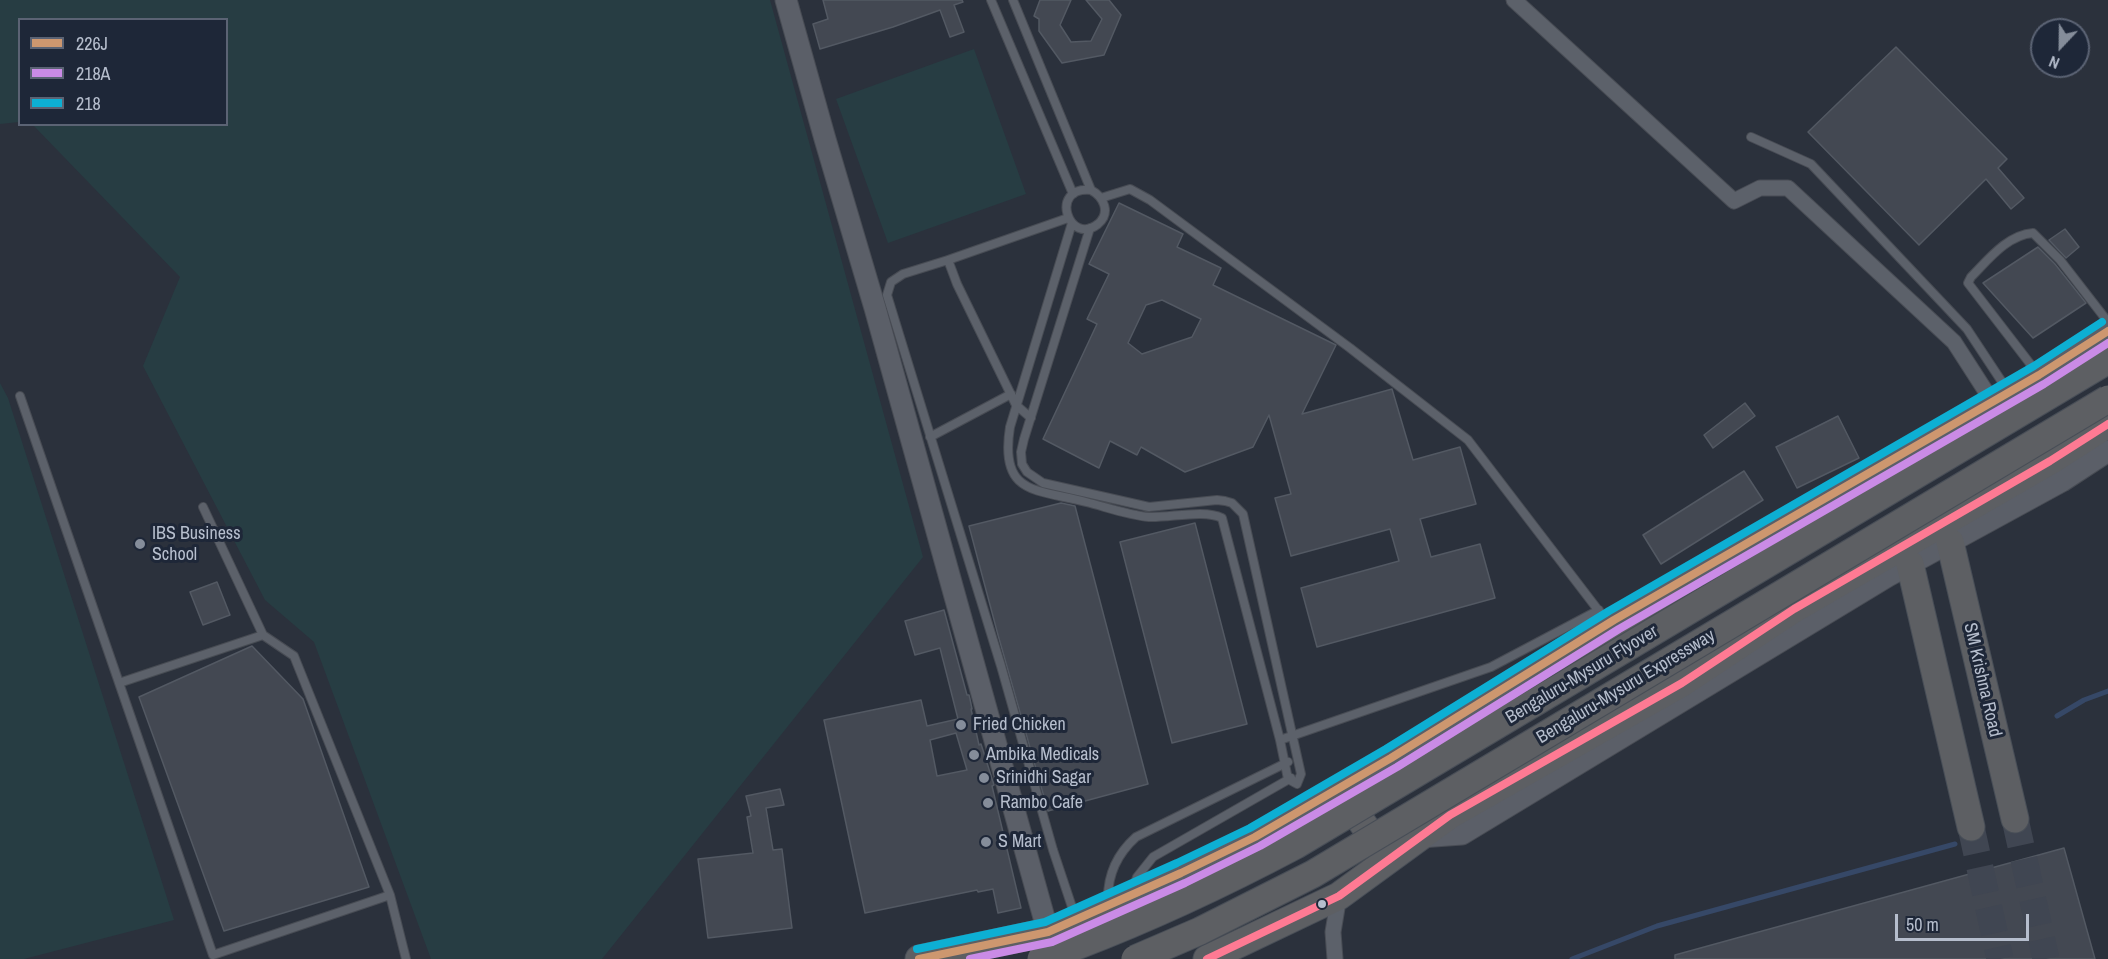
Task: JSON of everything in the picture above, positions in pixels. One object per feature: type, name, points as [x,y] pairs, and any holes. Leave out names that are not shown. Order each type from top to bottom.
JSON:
[{"type":"highway","points":[[919,959],[1048,932],[1098,926],[1197,884],[1311,823],[1343,795],[1622,634],[2108,346]]},
{"type":"highway","name":"Bengaluru-Mysuru Flyover","points":[[1041,959],[1129,926],[1186,901],[1296,845],[2108,360]]},
{"type":"highway","name":"Bengaluru-Mysuru Expressway","points":[[1135,959],[1210,926],[1313,874],[2108,399]]},
{"type":"highway","name":"Bengaluru-Mysuru Expressway","points":[[1207,959],[1339,896],[1450,815],[1682,682],[1794,609],[2019,479],[2108,424]]},
{"type":"highway","name":"SM Krishna Road","points":[[1950,542],[2015,819]]},
{"type":"highway","points":[[1910,564],[1971,827]]},
{"type":"highway","points":[[1343,795],[1389,860]]},
{"type":"street","points":[[786,0],[879,320],[1048,932],[1132,896],[1343,795],[1603,617],[2039,375],[2108,331]]},
{"type":"street","points":[[1514,0],[1734,201],[1760,188],[1788,188],[1954,342],[2000,397]]},
{"type":"street","points":[[1420,837],[1462,834],[1910,564],[2062,481],[2108,451]]},
{"type":"street","points":[[1335,959],[1333,932],[1339,896]]},
{"type":"lane","points":[[990,0],[1072,194]]},
{"type":"lane","points":[[1013,0],[1091,190],[1104,203],[1104,216],[1100,222],[1090,228],[1083,229],[1070,220]]},
{"type":"lane","points":[[1751,137],[1811,164],[1967,329],[2000,397]]},
{"type":"lane","points":[[1101,198],[1130,189],[1150,200],[1350,348],[1468,440],[1603,617],[1491,667],[1280,740]]},
{"type":"lane","points":[[1091,190],[1072,194],[1066,206],[1070,220],[1008,438],[1011,470],[1018,480],[1034,491],[1147,517],[1209,515],[1222,518],[1280,740],[1288,779]]},
{"type":"lane","points":[[1070,220],[903,274],[891,282],[887,295],[1002,666],[1053,850],[1076,920]]},
{"type":"lane","points":[[1090,228],[1021,452],[1023,464],[1036,479],[1043,483],[1149,507],[1217,500],[1232,503],[1243,514],[1301,774],[1297,784],[1288,779]]},
{"type":"lane","points":[[2039,375],[1968,283],[1971,276],[2009,241],[2026,233],[2033,233],[2060,260],[2108,322]]},
{"type":"lane","points":[[948,260],[957,284],[1016,405],[1031,418]]},
{"type":"lane","points":[[930,437],[1011,394]]},
{"type":"lane","points":[[20,396],[214,957],[390,895]]},
{"type":"lane","points":[[203,507],[263,635],[294,656],[390,895],[406,959]]},
{"type":"lane","points":[[1147,517],[1149,507]]},
{"type":"lane","points":[[119,683],[263,635]]},
{"type":"lane","points":[[1108,906],[1111,874],[1122,853],[1136,837],[1296,757]]},
{"type":"lane","points":[[1132,896],[1137,877],[1153,857],[1288,779]]},
{"type":"green space","points":[[0,0],[770,0],[923,557],[602,959],[431,959],[314,642],[265,600],[143,366],[180,277],[34,126],[228,126],[228,18],[18,18],[18,122],[0,124]]},
{"type":"green space","points":[[974,49],[1026,194],[888,243],[836,99]]},
{"type":"green space","points":[[0,383],[8,398],[174,920],[24,959],[0,959]]},
{"type":"building","points":[[823,0],[962,0],[963,2],[954,5],[964,32],[950,37],[940,10],[820,49],[813,24],[828,19]]},
{"type":"building","points":[[1040,0],[1071,0],[1060,25],[1071,42],[1091,41],[1102,19],[1086,0],[1109,0],[1121,15],[1104,55],[1062,63],[1039,31],[1039,19],[1034,16]]},
{"type":"building","points":[[1896,47],[2007,159],[1998,168],[2024,198],[2011,209],[1986,179],[1919,245],[1808,132]]},
{"type":"building","points":[[1119,203],[1183,234],[1177,247],[1221,268],[1213,285],[1336,345],[1302,414],[1392,389],[1413,460],[1460,447],[1476,504],[1420,519],[1431,557],[1480,544],[1495,598],[1317,647],[1301,588],[1399,561],[1390,529],[1291,556],[1275,498],[1291,494],[1269,415],[1253,447],[1185,472],[1141,447],[1137,455],[1110,441],[1099,468],[1043,439],[1097,324],[1087,319],[1109,274],[1089,264]],"holes":[[[1162,300],[1201,319],[1192,337],[1142,354],[1128,343],[1146,305]]]},
{"type":"building","points":[[2065,229],[2079,247],[2066,258],[2049,240]]},
{"type":"building","points":[[2038,247],[2055,264],[2086,303],[2033,338],[1983,283]]},
{"type":"building","points":[[1745,403],[1755,416],[1713,448],[1704,435]]},
{"type":"building","points":[[1838,416],[1859,458],[1797,488],[1776,447]]},
{"type":"building","points":[[1744,471],[1763,500],[1661,564],[1643,535]]},
{"type":"building","points":[[1061,503],[1075,506],[1148,784],[1048,811],[969,526]]},
{"type":"building","points":[[1195,523],[1247,724],[1172,743],[1120,542]]},
{"type":"building","points":[[217,582],[230,615],[203,625],[190,592]]},
{"type":"building","points":[[944,610],[967,695],[969,695],[979,745],[981,744],[994,785],[992,786],[1021,908],[998,913],[993,889],[978,892],[977,890],[865,913],[824,720],[921,700],[927,726],[958,719],[940,648],[915,655],[905,621]],"holes":[[[956,733],[967,770],[937,776],[930,740]]]},
{"type":"building","points":[[252,646],[303,699],[369,887],[224,931],[139,697]]},
{"type":"building","points":[[780,789],[784,805],[766,808],[773,850],[782,849],[792,928],[708,938],[698,859],[753,853],[747,817],[751,816],[746,796]]},
{"type":"building","points":[[2064,848],[2095,959],[1675,959],[1675,955]]},
{"type":"waterway","points":[[2057,716],[2084,700],[2108,691]]},
{"type":"waterway","points":[[1572,959],[1657,926],[1955,844]]},
{"type":"tunnel","points":[[2015,819],[2046,959]]},
{"type":"tunnel","points":[[1971,827],[2000,959]]},
{"type":"transit line","name":"218","points":[[917,949],[1045,922],[1250,828],[1386,749],[1609,611],[2034,366],[2102,322]]},
{"type":"transit line","name":"226J","points":[[919,959],[1048,932],[1181,873],[1255,837],[1391,758],[1614,620],[2039,375],[2108,331]]},
{"type":"transit line","name":"218A","points":[[970,959],[1052,942],[1185,883],[1260,846],[1397,767],[1619,629],[2044,384],[2108,343]]},
{"type":"transit line","points":[[1207,959],[1339,896],[1450,815],[1682,683],[1794,609],[2050,461],[2108,424]]},
{"type":"place","name":"IBS Business School","points":[[140,544]]},
{"type":"place","name":"Fried Chicken","points":[[961,725]]},
{"type":"place","name":"Ambika Medicals","points":[[974,755]]},
{"type":"place","name":"Srinidhi Sagar","points":[[984,778]]},
{"type":"place","name":"Rambo Cafe","points":[[988,803]]},
{"type":"place","name":"S Mart","points":[[986,842]]}]
